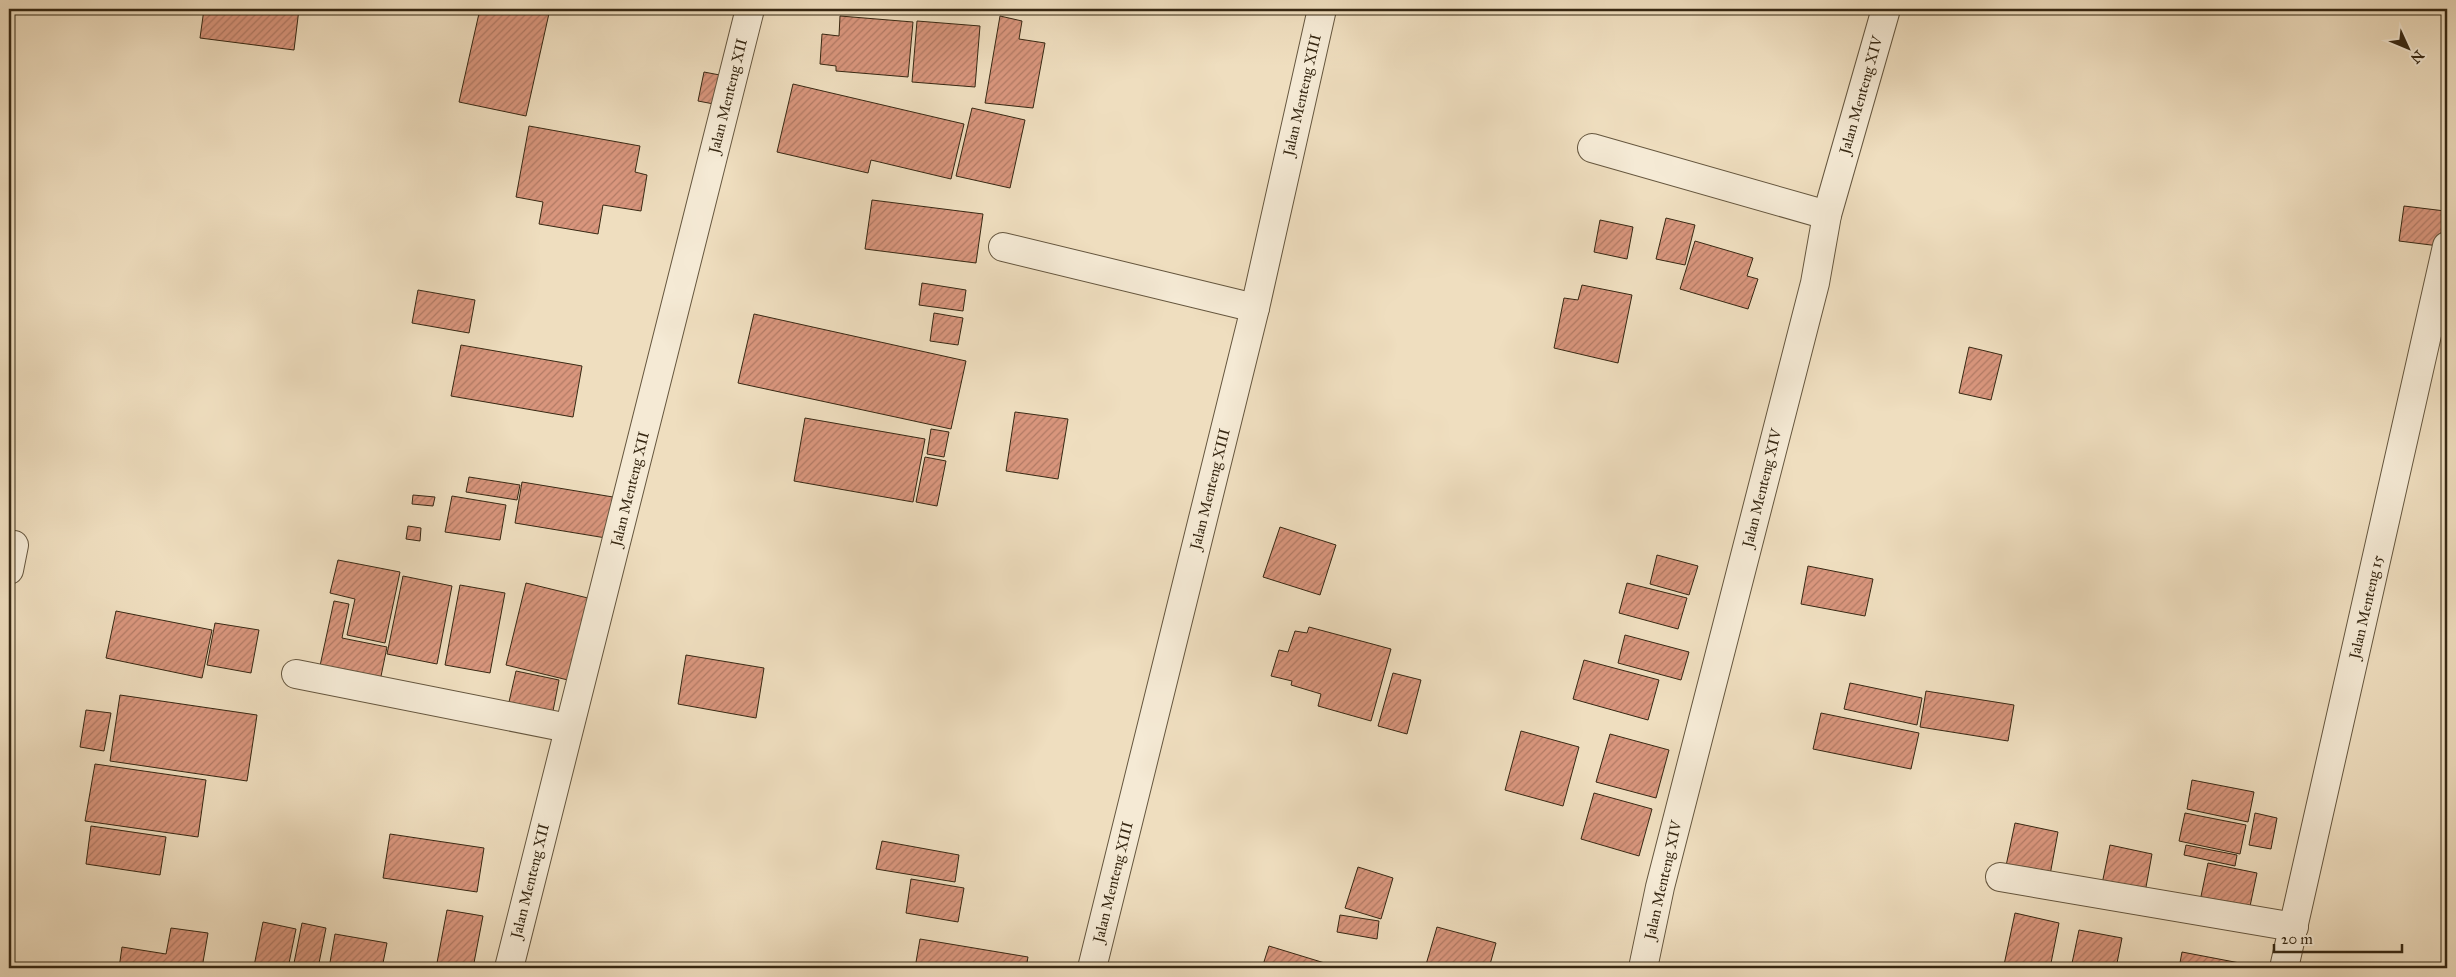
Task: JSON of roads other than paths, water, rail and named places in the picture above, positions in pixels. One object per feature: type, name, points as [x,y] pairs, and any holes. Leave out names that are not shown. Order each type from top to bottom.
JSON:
[{"type":"street","name":"Jalan Menteng XII","points":[[509,968],[750,9]]},
{"type":"street","name":"Jalan Menteng XIII","points":[[1092,968],[1255,308],[1322,9]]},
{"type":"street","name":"Jalan Menteng XIV","points":[[1643,968],[1662,877],[1815,283],[1826,215],[1886,9]]},
{"type":"street","points":[[1592,148],[1826,215]]},
{"type":"street","name":"Jalan Menteng 15","points":[[2284,968],[2447,246]]},
{"type":"street","points":[[1003,247],[1255,308]]},
{"type":"street","points":[[296,674],[568,728]]},
{"type":"street","points":[[2000,876],[2294,927]]}]
